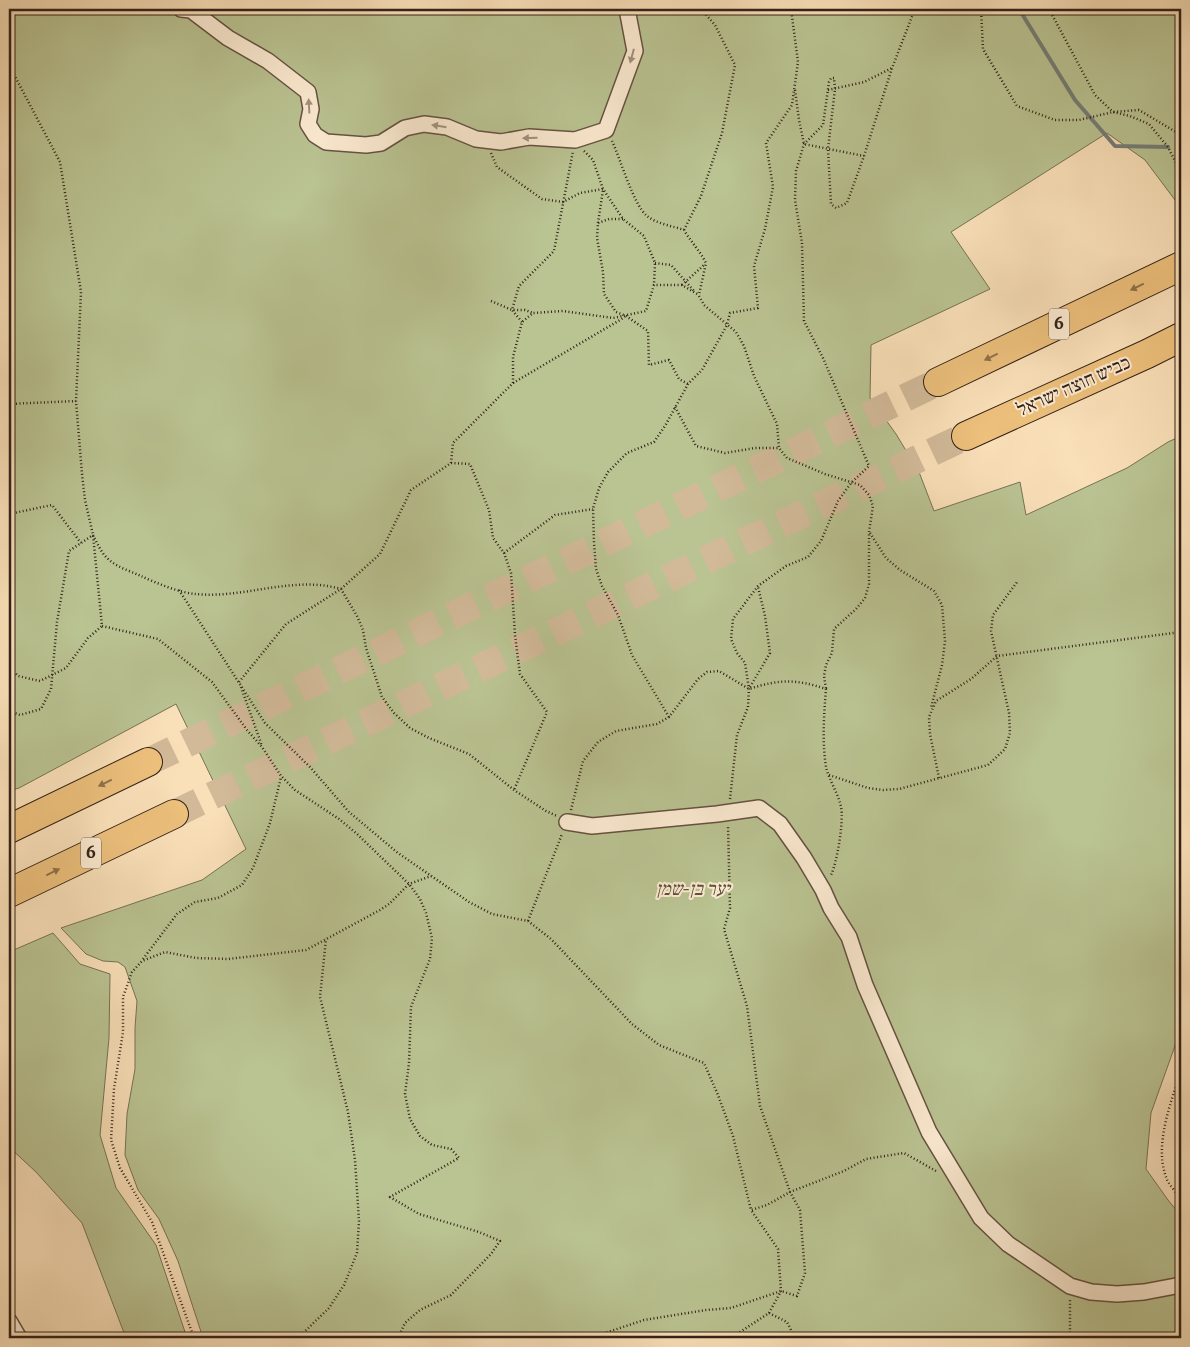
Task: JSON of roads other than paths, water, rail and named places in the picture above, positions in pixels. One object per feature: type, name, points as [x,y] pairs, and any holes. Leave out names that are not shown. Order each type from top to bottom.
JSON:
[{"type":"highway","name":"6","points":[[938,382],[1181,266]]},
{"type":"highway","name":"כביש חוצה ישראל","points":[[966,436],[1181,339]]},
{"type":"highway","points":[[9,830],[148,762]]},
{"type":"highway","name":"6","points":[[9,893],[174,814]]},
{"type":"street","points":[[181,9],[191,10],[228,38],[268,61],[308,92],[311,109],[308,124],[315,135],[326,142],[366,145],[381,142],[405,128],[424,124],[447,127],[476,139],[501,142],[529,137],[575,140],[606,130],[635,51],[627,9]]},
{"type":"street","points":[[567,822],[592,826],[759,808],[780,824],[823,890],[830,908],[849,937],[869,994],[929,1132],[981,1218],[1008,1244],[1070,1286],[1090,1292],[1117,1294],[1144,1292],[1181,1285]]},
{"type":"street","points":[[9,1321],[19,1338]]},
{"type":"waterway","points":[[1019,9],[1075,100],[1115,146],[1168,147]]},
{"type":"tunnel","points":[[148,762],[938,382]]},
{"type":"tunnel","points":[[174,814],[966,436]]},
{"type":"park label","name":"יער בן-שמן","points":[[693,890]]}]
